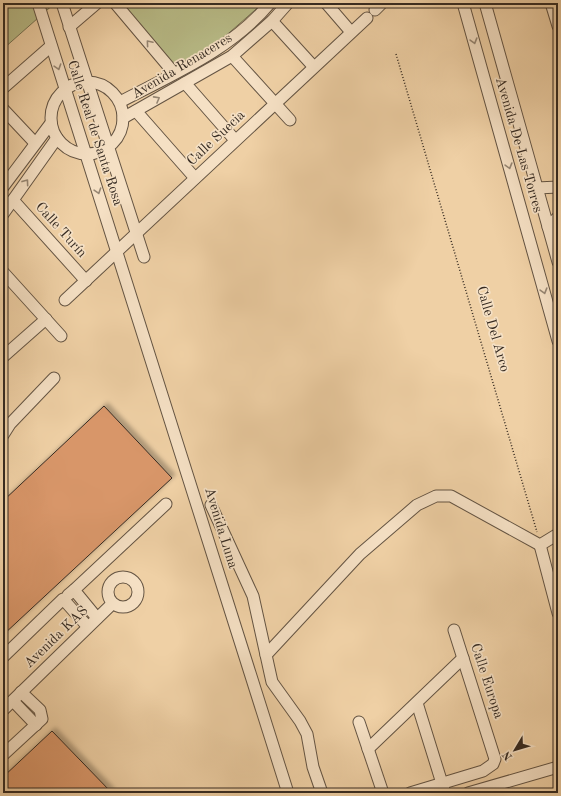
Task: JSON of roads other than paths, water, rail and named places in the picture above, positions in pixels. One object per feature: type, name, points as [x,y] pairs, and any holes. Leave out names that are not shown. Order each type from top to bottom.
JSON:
[{"type":"street","name":"Calle Real de Santa Rosa","points":[[38,3],[125,273]]},
{"type":"street","name":"Calle Real de Santa Rosa","points":[[62,3],[144,257]]},
{"type":"street","points":[[69,27],[97,3]]},
{"type":"street","points":[[115,3],[174,73]]},
{"type":"street","name":"Avenida Renaceres","points":[[120,102],[225,45],[250,25],[270,3]]},
{"type":"street","name":"Avenida Renaceres","points":[[123,118],[232,56],[272,21],[288,3]]},
{"type":"street","points":[[326,3],[351,32]]},
{"type":"street","name":"Avenida De Las Torres","points":[[463,3],[558,341]]},
{"type":"street","name":"Avenida De Las Torres","points":[[485,3],[558,262]]},
{"type":"street","points":[[551,3],[558,26]]},
{"type":"street","name":"Calle Suecia","points":[[65,300],[275,104],[313,66],[375,10]]},
{"type":"street","points":[[272,21],[313,66]]},
{"type":"street","points":[[3,88],[51,46]]},
{"type":"street","points":[[232,56],[290,120]]},
{"type":"street","points":[[88,81],[80,82],[65,88],[58,95],[53,104],[51,123],[57,138],[65,147],[75,152],[86,154],[98,152],[109,147]]},
{"type":"street","name":"Avenida Renaceres","points":[[88,81],[103,85],[115,95],[120,102],[123,118],[122,129],[117,139],[109,147]]},
{"type":"street","points":[[186,83],[235,140]]},
{"type":"street","points":[[3,109],[34,143]]},
{"type":"street","points":[[136,111],[195,178]]},
{"type":"street","points":[[3,187],[34,143],[51,123]]},
{"type":"street","points":[[3,214],[57,138]]},
{"type":"street","points":[[537,188],[558,187]]},
{"type":"street","name":"Calle Turín","points":[[13,200],[86,281]]},
{"type":"street","points":[[548,227],[558,217]]},
{"type":"street","points":[[3,272],[61,336]]},
{"type":"street","name":"Avenida Luna","points":[[125,273],[288,793]]},
{"type":"street","points":[[4,354],[46,318]]},
{"type":"street","points":[[3,435],[10,424],[54,378]]},
{"type":"street","points":[[266,655],[360,554],[417,505],[436,496],[451,496],[540,545],[558,613]]},
{"type":"street","points":[[3,657],[166,504]]},
{"type":"street","points":[[211,505],[253,596],[272,682],[300,721],[307,734],[313,767],[322,793]]},
{"type":"street","points":[[540,545],[558,534]]},
{"type":"street","points":[[74,590],[97,618]]},
{"type":"street","points":[[64,599],[88,627]]},
{"type":"street","name":"Avenida KAS","points":[[3,710],[112,604]]},
{"type":"street","name":"Calle Europa","points":[[444,788],[483,771],[493,764],[495,759],[494,751],[454,630]]},
{"type":"street","points":[[368,749],[463,658]]},
{"type":"street","points":[[3,755],[42,719],[40,710],[21,692]]},
{"type":"street","points":[[13,701],[36,725]]},
{"type":"street","points":[[410,793],[444,788],[417,703]]},
{"type":"street","points":[[359,722],[383,793]]},
{"type":"street","points":[[468,793],[558,767]]}]
